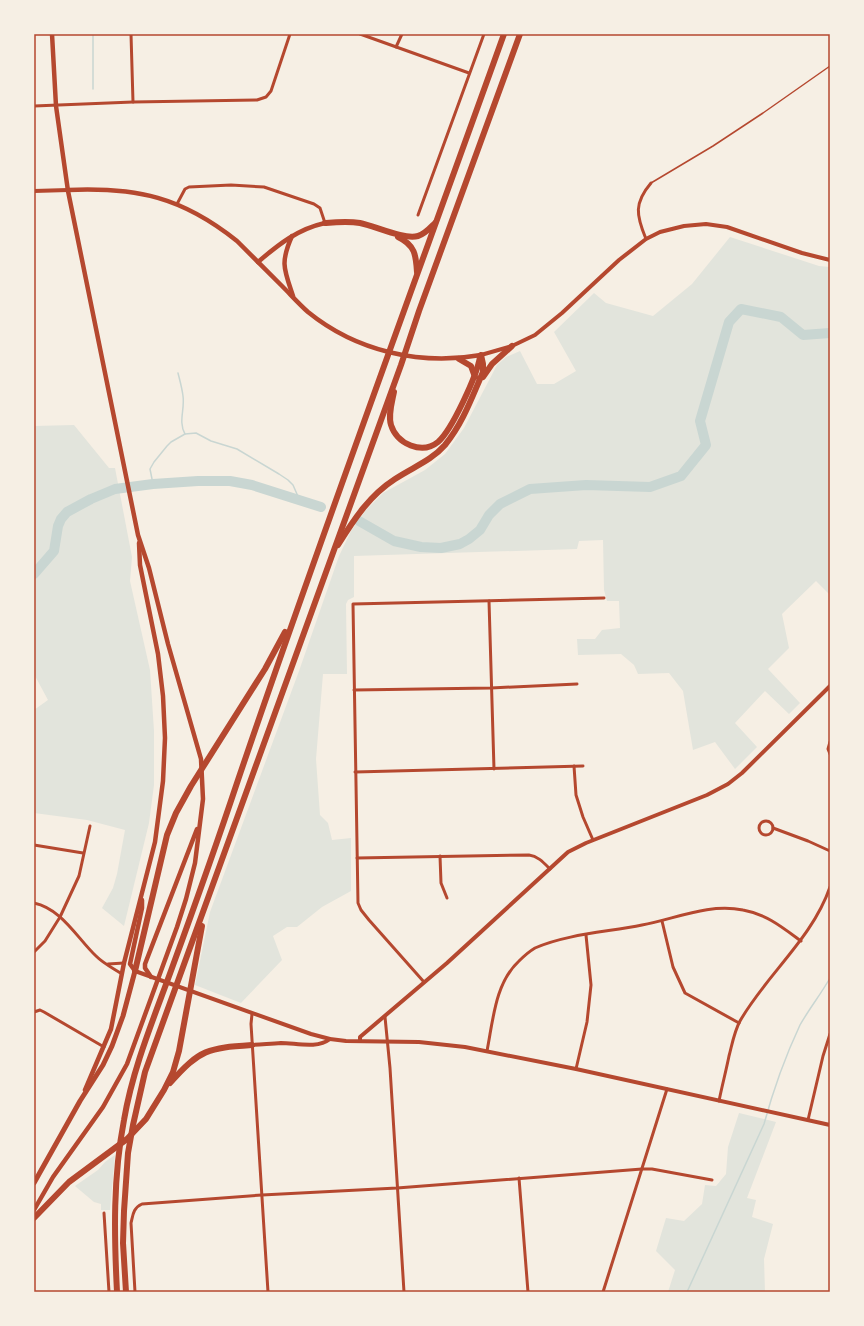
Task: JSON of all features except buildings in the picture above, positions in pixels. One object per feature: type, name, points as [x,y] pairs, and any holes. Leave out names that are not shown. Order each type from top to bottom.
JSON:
[{"type":"highway","points":[[117,1292],[114,1244],[114,1199],[123,1125],[139,1059],[204,879],[294,617],[504,34]]},
{"type":"highway","points":[[126,1292],[123,1242],[128,1153],[145,1072],[419,311],[521,34]]},
{"type":"highway","points":[[325,223],[348,222],[364,224],[407,236],[417,236],[427,232],[437,220]]},
{"type":"highway","points":[[378,228],[406,241],[413,249],[416,258],[417,276]]},
{"type":"highway","points":[[476,386],[492,364],[512,346]]},
{"type":"highway","points":[[400,366],[390,414],[391,425],[395,435],[402,442],[417,447],[426,447],[437,443],[444,436],[451,425],[478,370],[480,355]]},
{"type":"highway","points":[[331,556],[355,518],[377,492],[396,478],[430,459],[458,428],[483,368],[480,355]]},
{"type":"highway","points":[[459,359],[471,366],[475,377]]},
{"type":"highway","points":[[135,972],[167,834],[176,813],[191,786],[266,669],[294,617]]},
{"type":"highway","points":[[34,1218],[69,1182],[127,1139],[146,1119],[164,1090],[173,1072],[179,1051],[206,906]]},
{"type":"highway","points":[[164,1090],[190,1062],[204,1052],[217,1048],[252,1045]]},
{"type":"main road","points":[[34,1210],[54,1177],[103,1106],[127,1064],[186,899],[194,863],[203,799],[201,759],[168,644],[149,568],[138,535],[68,190],[56,106],[52,34]]},
{"type":"main road","points":[[68,190],[121,190],[155,197],[177,204],[204,218],[225,231],[237,241],[294,298],[318,319],[365,345],[399,354],[430,358],[459,359],[480,355]]},
{"type":"main road","points":[[258,262],[293,235],[325,223]]},
{"type":"main road","points":[[293,235],[284,258],[286,276],[294,298]]},
{"type":"main road","points":[[80,1100],[111,1029],[124,963],[155,842],[163,781],[165,738],[163,696],[158,654],[140,565],[138,535]]},
{"type":"main road","points":[[151,977],[145,968],[145,964],[194,839],[201,814]]},
{"type":"main road","points":[[34,1183],[80,1100],[103,1065],[112,1046],[123,1016],[135,972],[130,964],[142,908],[141,895]]},
{"type":"street","points":[[131,34],[132,102]]},
{"type":"street","points":[[34,106],[132,102],[257,100],[266,97],[271,91],[290,34]]},
{"type":"street","points":[[360,34],[469,73]]},
{"type":"street","points":[[396,47],[402,34]]},
{"type":"street","points":[[418,216],[484,34]]},
{"type":"street","points":[[646,239],[639,223],[638,209],[639,200],[651,183]]},
{"type":"street","points":[[177,204],[185,189],[189,187],[231,185],[264,186],[314,204],[320,208],[325,223]]},
{"type":"street","points":[[34,191],[68,190]]},
{"type":"street","points":[[480,355],[512,346],[535,335],[562,314],[619,260],[646,239],[660,232],[684,226],[706,224],[727,227],[802,253],[830,260]]},
{"type":"street","points":[[424,982],[361,910],[358,903],[353,604],[604,598]]},
{"type":"street","points":[[489,600],[494,768]]},
{"type":"street","points":[[354,690],[491,688],[577,684]]},
{"type":"street","points":[[360,1042],[360,1037],[447,963],[568,852],[593,840],[708,795],[728,784],[830,686]]},
{"type":"street","points":[[830,742],[828,749],[830,754]]},
{"type":"street","points":[[574,766],[576,795],[583,817],[593,840]]},
{"type":"street","points":[[355,772],[583,766]]},
{"type":"street","points":[[773,828],[770,834],[766,835],[762,834],[760,828],[762,824],[768,822],[772,824],[773,828],[830,851]]},
{"type":"street","points":[[34,952],[45,941],[60,917],[79,876],[90,826]]},
{"type":"street","points":[[34,845],[84,853]]},
{"type":"street","points":[[357,858],[534,855],[550,869]]},
{"type":"street","points":[[440,856],[441,883],[447,898]]},
{"type":"street","points":[[719,1101],[739,1023],[752,1002],[800,941],[824,903],[830,886]]},
{"type":"street","points":[[34,903],[45,906],[60,917],[98,958],[122,974]]},
{"type":"street","points":[[487,1051],[499,995],[505,979],[518,962],[534,949],[568,937],[662,921],[700,911],[724,908],[743,910],[775,922],[800,941]]},
{"type":"street","points":[[662,921],[673,967],[685,993],[739,1023]]},
{"type":"street","points":[[576,1069],[587,1022],[591,985],[586,935]]},
{"type":"street","points":[[106,964],[124,963]]},
{"type":"street","points":[[135,972],[252,1014],[330,1039],[360,1042],[387,1041],[436,1043],[487,1051],[830,1125]]},
{"type":"street","points":[[35,1011],[44,1012],[104,1047]]},
{"type":"street","points":[[252,1014],[250,1024],[268,1292]]},
{"type":"street","points":[[385,1017],[404,1292]]},
{"type":"street","points":[[808,1120],[829,1036]]},
{"type":"street","points":[[252,1045],[281,1043],[319,1044],[330,1039]]},
{"type":"street","points":[[603,1292],[667,1089]]},
{"type":"street","points":[[135,1292],[131,1223],[133,1212],[142,1204],[397,1188],[611,1170],[652,1169],[712,1180]]},
{"type":"street","points":[[519,1178],[528,1292]]},
{"type":"street","points":[[104,1213],[109,1292]]},
{"type":"lane","points":[[651,183],[763,114],[830,66]]},
{"type":"shaded area","points":[[730,237],[819,266],[830,267],[830,595],[816,581],[782,614],[789,648],[768,669],[800,703],[789,714],[765,691],[735,723],[757,747],[735,769],[715,742],[693,750],[683,691],[669,673],[638,674],[634,665],[621,654],[578,655],[577,639],[595,639],[602,630],[620,628],[619,601],[607,601],[604,590],[603,540],[579,541],[577,549],[354,556],[354,597],[348,600],[346,604],[347,674],[323,674],[316,759],[320,815],[328,823],[332,840],[351,838],[351,891],[322,907],[297,927],[287,927],[273,936],[282,960],[241,1003],[195,985],[210,912],[299,671],[339,556],[351,531],[366,510],[383,493],[425,470],[445,454],[464,428],[497,365],[506,357],[520,351],[537,384],[554,384],[576,371],[554,332],[594,293],[606,303],[653,316],[692,284]]},
{"type":"shaded area","points":[[74,425],[109,468],[115,468],[132,557],[130,581],[150,670],[154,731],[154,785],[149,823],[124,926],[102,908],[113,888],[125,830],[87,820],[34,813],[34,710],[48,700],[34,674],[34,426]]},
{"type":"shaded area","points":[[739,1113],[776,1122],[747,1198],[756,1200],[752,1217],[773,1224],[764,1259],[765,1292],[668,1292],[675,1270],[656,1251],[666,1218],[684,1221],[702,1204],[705,1185],[716,1186],[726,1174],[728,1147]]},
{"type":"shaded area","points":[[115,1155],[110,1210],[101,1210],[101,1204],[94,1202],[75,1186],[98,1170],[105,1162]]},
{"type":"waterway","points":[[93,34],[93,89]]},
{"type":"waterway","points":[[359,521],[394,541],[421,547],[441,548],[460,544],[469,539],[480,530],[489,515],[500,504],[530,489],[586,485],[650,487],[681,476],[706,445],[700,421],[729,322],[741,309],[781,317],[803,335],[830,333]]},
{"type":"waterway","points":[[178,373],[182,387],[182,425],[185,434]]},
{"type":"waterway","points":[[153,484],[150,469],[167,446],[185,434],[196,433],[211,441],[237,449],[279,474],[293,485],[300,501]]},
{"type":"waterway","points":[[34,574],[54,551],[58,526],[61,519],[67,512],[91,499],[115,489],[153,484],[198,481],[230,481],[252,485],[321,507]]},
{"type":"waterway","points":[[687,1292],[764,1124],[771,1099],[789,1049],[800,1025],[830,978]]}]
